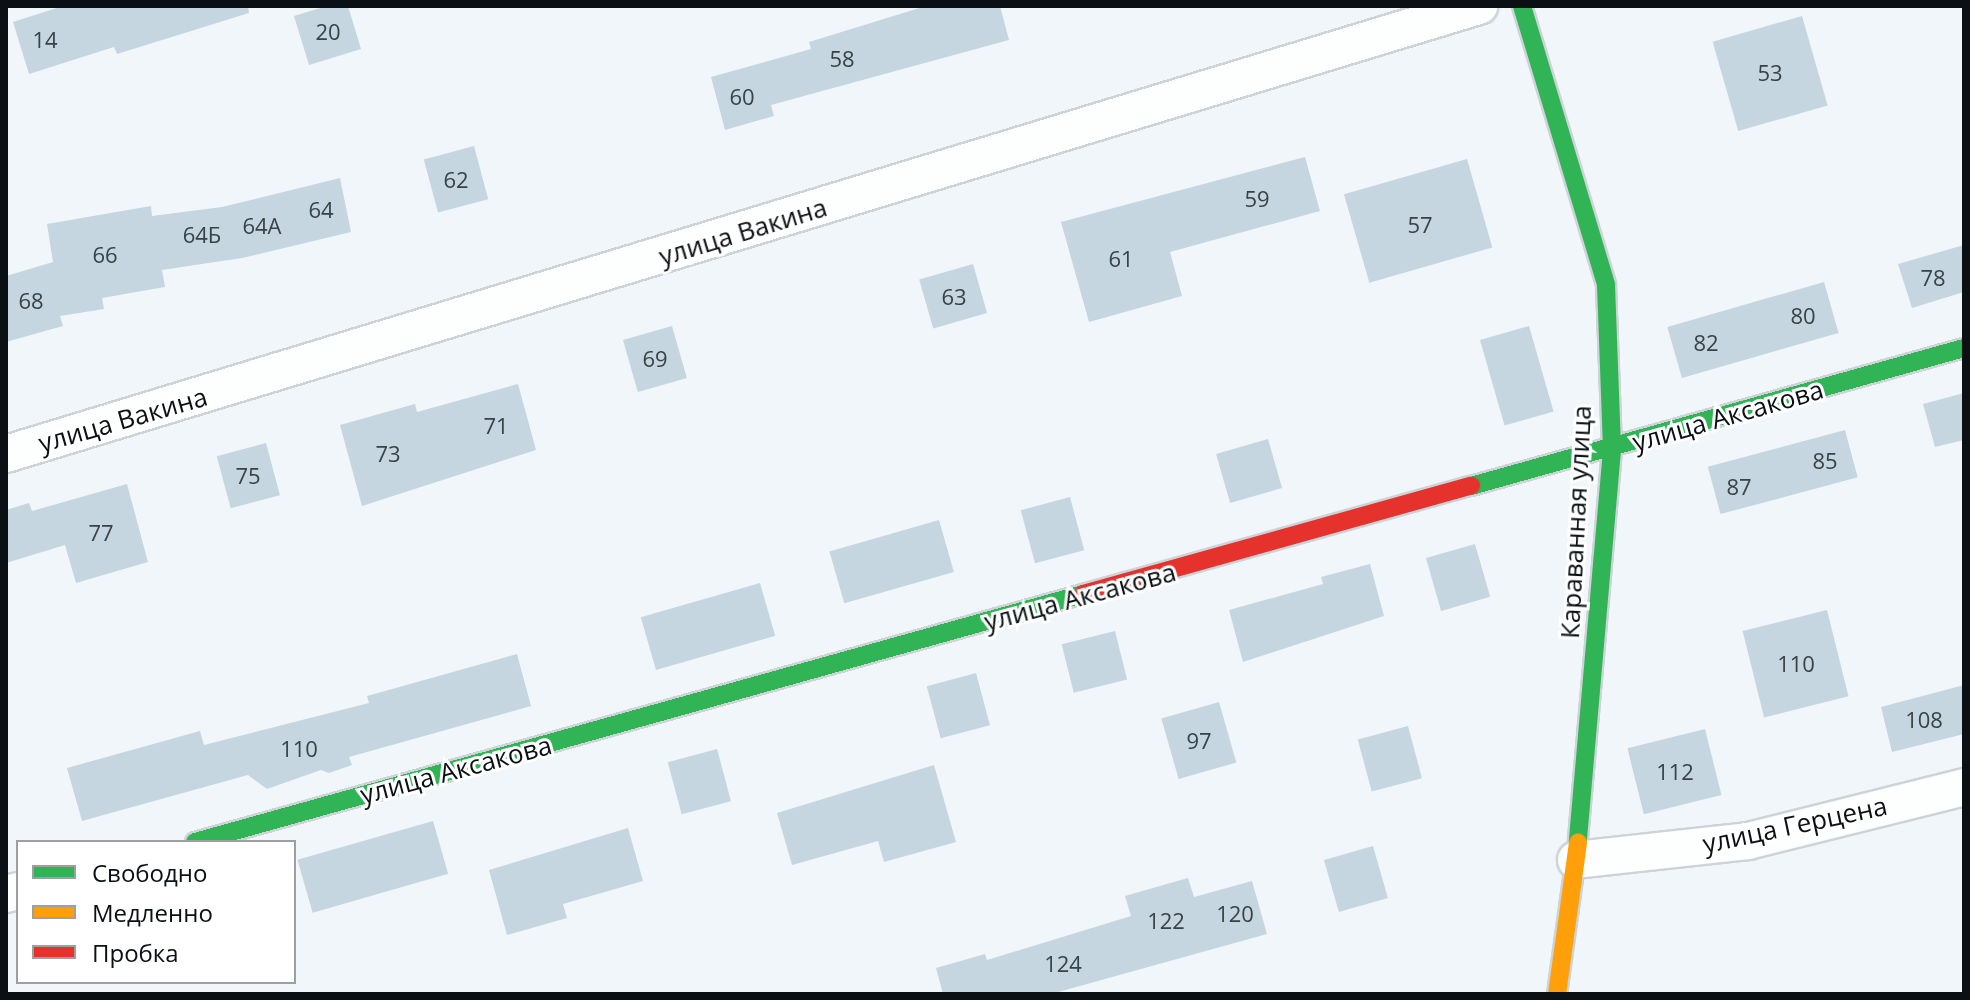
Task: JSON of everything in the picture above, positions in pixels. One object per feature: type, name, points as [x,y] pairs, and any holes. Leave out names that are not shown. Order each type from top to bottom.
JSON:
[{"type":"street","name":"улица Вакина","points":[[6,454],[1479,6]]},
{"type":"street","name":"Караванная улица","points":[[1522,6],[1606,285],[1612,450],[1576,860],[1557,994]]},
{"type":"street","name":"улица Аксакова","points":[[202,840],[1612,450],[1964,348]]},
{"type":"street","name":"улица Герцена","points":[[1576,860],[1748,841],[1964,787]]},
{"type":"building","points":[[63,6],[248,6],[249,13],[117,54],[114,47],[29,74],[13,22]]},
{"type":"building","points":[[327,6],[348,6],[361,49],[309,65],[294,16]]},
{"type":"building","points":[[926,6],[1000,6],[1009,40],[771,105],[774,116],[725,130],[711,77],[811,49],[809,42]]},
{"type":"building","points":[[1802,16],[1828,105],[1738,131],[1713,42]]},
{"type":"building","points":[[474,146],[488,199],[438,213],[424,159]]},
{"type":"building","points":[[1305,157],[1320,211],[1170,252],[1182,296],[1089,322],[1061,222]]},
{"type":"building","points":[[1467,159],[1492,247],[1369,283],[1344,194]]},
{"type":"building","points":[[340,178],[351,232],[242,258],[162,270],[165,287],[102,298],[104,309],[60,316],[63,326],[6,342],[6,276],[53,262],[47,224],[151,206],[152,216],[222,207]]},
{"type":"building","points":[[1964,245],[1964,292],[1912,308],[1898,264]]},
{"type":"building","points":[[973,264],[987,313],[933,328],[919,279]]},
{"type":"building","points":[[1824,282],[1839,333],[1682,378],[1667,327]]},
{"type":"building","points":[[672,326],[687,378],[638,392],[623,340]]},
{"type":"building","points":[[1529,326],[1554,412],[1505,426],[1480,340]]},
{"type":"building","points":[[518,384],[536,450],[362,506],[340,425],[415,404],[417,412]]},
{"type":"building","points":[[1964,393],[1964,440],[1935,447],[1923,404]]},
{"type":"building","points":[[1845,430],[1858,477],[1721,514],[1708,467]]},
{"type":"building","points":[[1268,439],[1282,488],[1230,503],[1216,454]]},
{"type":"building","points":[[266,443],[280,495],[231,508],[217,456]]},
{"type":"building","points":[[127,484],[148,562],[76,583],[65,545],[6,563],[6,510],[29,503],[32,511]]},
{"type":"building","points":[[1070,497],[1084,550],[1035,563],[1021,510]]},
{"type":"building","points":[[939,520],[954,572],[844,603],[829,551]]},
{"type":"building","points":[[1475,544],[1490,597],[1441,611],[1426,558]]},
{"type":"building","points":[[1370,564],[1384,616],[1243,662],[1229,610],[1323,584],[1321,577]]},
{"type":"building","points":[[760,583],[775,636],[656,670],[641,617]]},
{"type":"building","points":[[1827,610],[1849,696],[1764,717],[1743,631]]},
{"type":"building","points":[[1115,631],[1127,680],[1074,693],[1062,644]]},
{"type":"building","points":[[517,654],[531,706],[349,757],[352,765],[329,773],[321,770],[267,789],[248,775],[82,821],[67,768],[200,731],[204,745],[369,703],[367,696]]},
{"type":"building","points":[[976,673],[990,725],[941,738],[927,686]]},
{"type":"building","points":[[1964,685],[1964,734],[1892,752],[1881,707]]},
{"type":"building","points":[[1219,702],[1236,763],[1179,779],[1161,719]]},
{"type":"building","points":[[1408,726],[1422,778],[1372,792],[1358,739]]},
{"type":"building","points":[[1705,729],[1721,795],[1644,814],[1627,748]]},
{"type":"building","points":[[717,749],[731,801],[682,814],[668,762]]},
{"type":"building","points":[[934,765],[956,842],[884,862],[878,841],[792,865],[777,813]]},
{"type":"building","points":[[433,821],[448,874],[313,913],[297,860]]},
{"type":"building","points":[[628,828],[643,881],[563,904],[567,918],[507,935],[489,870]]},
{"type":"building","points":[[1373,846],[1388,898],[1339,912],[1324,860]]},
{"type":"building","points":[[1188,878],[1194,897],[1252,881],[1267,934],[1051,994],[943,994],[936,968],[985,954],[987,960],[1131,916],[1125,896]]},
{"type":"traffic: fast","points":[[1522,6],[1606,285],[1612,450],[1578,842]]},
{"type":"traffic: fast","points":[[1471,486],[1964,348]]},
{"type":"traffic: fast","points":[[202,840],[1083,594]]},
{"type":"traffic: slow","points":[[1557,994],[1578,842]]},
{"type":"traffic: jam","points":[[1083,594],[1471,486]]}]
